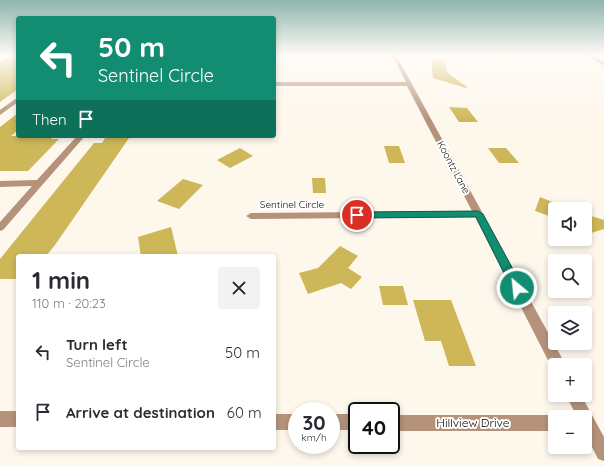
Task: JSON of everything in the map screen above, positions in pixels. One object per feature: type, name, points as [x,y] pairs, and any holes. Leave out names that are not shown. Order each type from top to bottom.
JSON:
[{"type":"street","name":"Koontz Lane","points":[[405,77],[554,358]]},
{"type":"street","points":[[276,84],[409,84]]},
{"type":"street","points":[[0,113],[16,101]]},
{"type":"street","points":[[0,228],[78,138]]},
{"type":"street","points":[[0,184],[38,183]]},
{"type":"street","name":"Sentinel Circle","points":[[250,216],[478,214]]},
{"type":"street","points":[[0,419],[16,419]]},
{"type":"street","points":[[276,422],[288,422]]},
{"type":"street","name":"Hillview Drive","points":[[400,422],[548,423]]},
{"type":"street","points":[[592,431],[604,453]]},
{"type":"building","points":[[0,77],[16,77],[16,90],[0,102]]},
{"type":"building","points":[[433,77],[453,77],[467,87],[466,88]]},
{"type":"building","points":[[449,107],[467,108],[478,122],[459,122]]},
{"type":"building","points":[[16,115],[16,132],[11,136],[16,136],[16,138],[59,139],[28,171],[0,171],[0,127]]},
{"type":"building","points":[[105,138],[129,138],[48,254],[16,254],[16,279],[0,279],[0,259],[94,143],[102,143]]},
{"type":"building","points":[[384,146],[399,146],[405,163],[389,163]]},
{"type":"building","points":[[240,148],[253,156],[230,168],[217,160]]},
{"type":"building","points":[[488,148],[506,148],[519,163],[499,163]]},
{"type":"building","points":[[312,178],[325,178],[326,193],[313,193]]},
{"type":"building","points":[[183,179],[203,185],[179,209],[157,201]]},
{"type":"building","points":[[540,197],[552,202],[548,202],[548,216],[535,211]]},
{"type":"building","points":[[592,216],[604,220],[604,229],[592,233]]},
{"type":"building","points":[[171,227],[178,254],[141,254],[138,237]]},
{"type":"building","points":[[340,246],[358,256],[348,268],[362,277],[351,289],[341,283],[308,294],[299,273],[318,268]]},
{"type":"building","points":[[379,286],[403,286],[408,305],[383,305]]},
{"type":"building","points":[[413,300],[451,300],[476,366],[449,366],[441,341],[425,341]]},
{"type":"route","points":[[357,215],[478,214],[517,288]]}]
